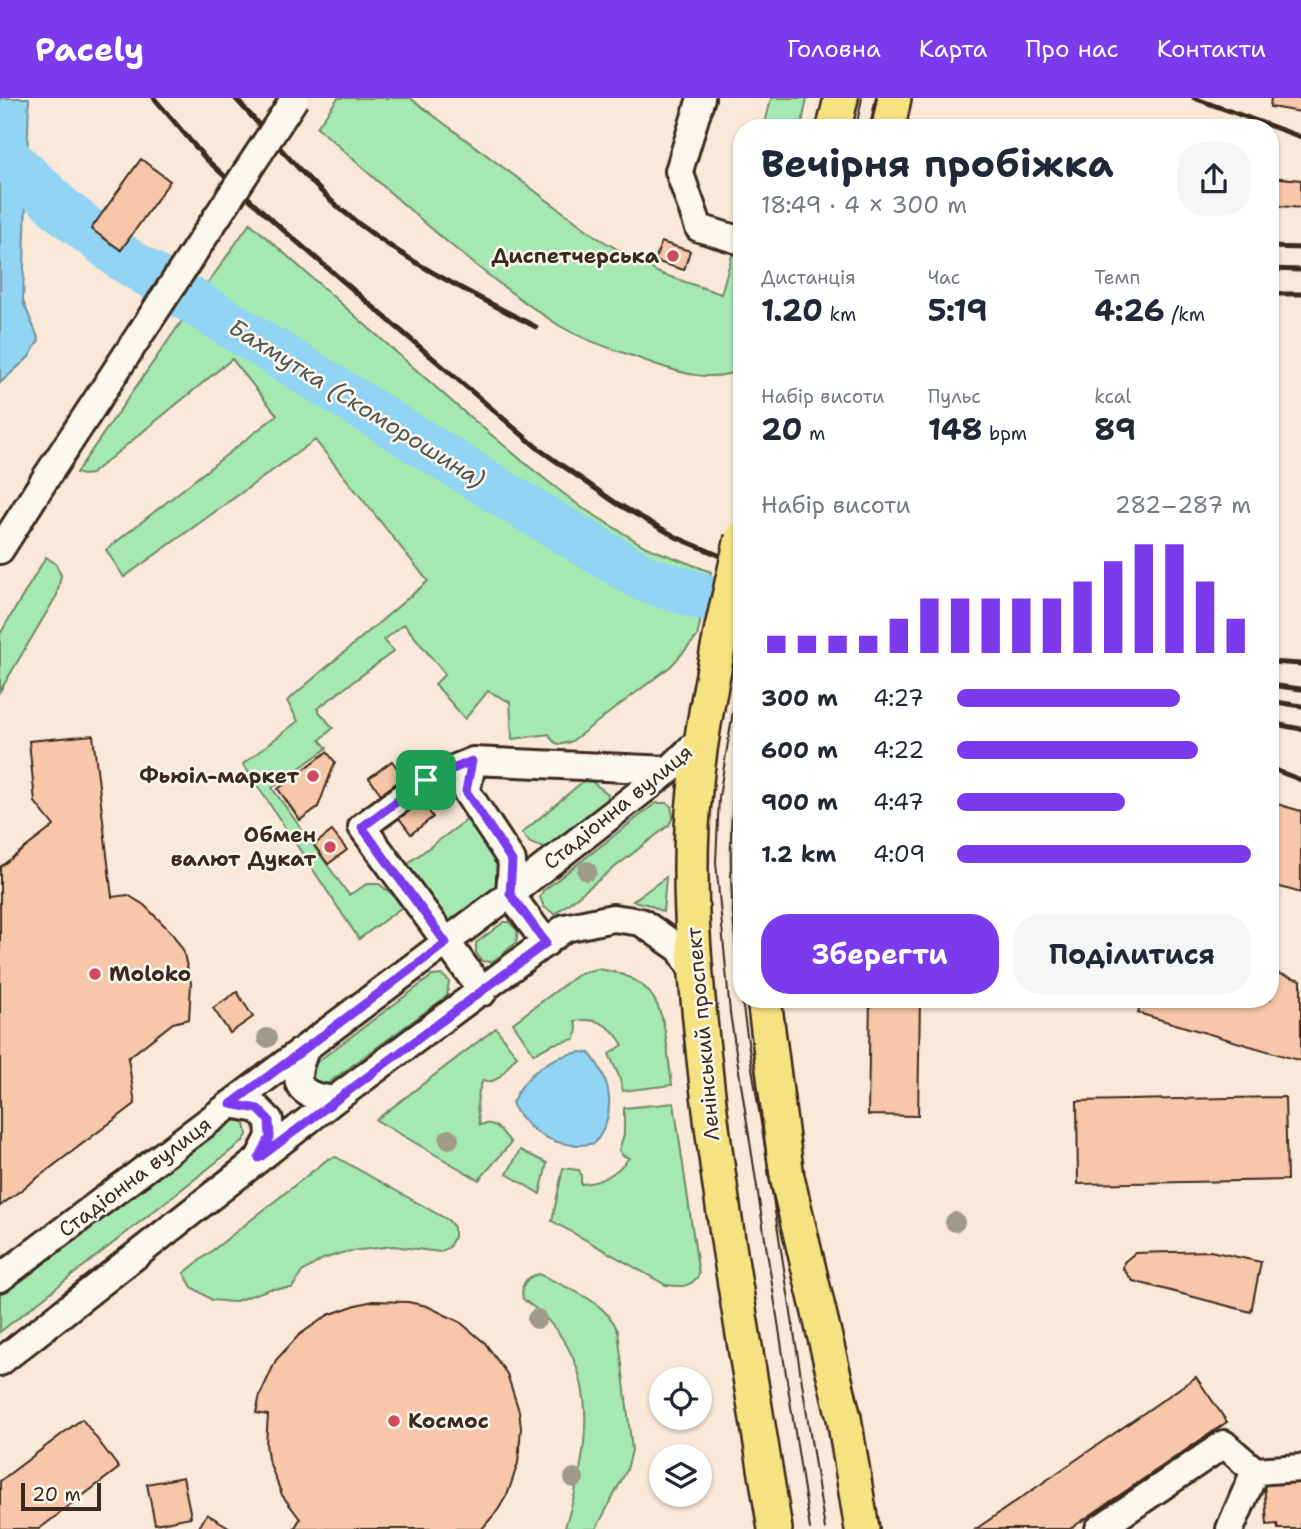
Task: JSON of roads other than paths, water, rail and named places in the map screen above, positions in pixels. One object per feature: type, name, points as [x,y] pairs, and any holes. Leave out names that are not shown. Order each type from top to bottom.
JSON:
[{"type":"main road","points":[[836,119],[841,98]]},
{"type":"main road","points":[[890,119],[894,98]]},
{"type":"main road","name":"Ленінський проспект","points":[[733,578],[700,740],[691,892],[695,974],[715,1164],[775,1529]]},
{"type":"main road","points":[[765,1008],[787,1177],[844,1418],[862,1529]]},
{"type":"street","points":[[0,550],[295,98]]},
{"type":"street","points":[[701,98],[679,171],[699,228],[733,238]]},
{"type":"street","name":"Стадіонна вулиця","points":[[0,1278],[510,894],[669,770],[700,740]]},
{"type":"street","points":[[483,992],[362,827],[426,780],[472,761],[669,770]]},
{"type":"street","points":[[472,761],[466,791],[512,861],[510,894],[556,936]]},
{"type":"street","points":[[0,1362],[334,1100],[556,936],[613,918],[641,922],[680,949],[695,974]]},
{"type":"street","points":[[306,1048],[298,1067],[297,1080],[304,1092],[317,1098],[334,1100]]},
{"type":"street","points":[[231,1104],[258,1109],[269,1120],[270,1137],[259,1158]]},
{"type":"street","points":[[1099,1529],[1224,1444],[1255,1471],[1301,1468]]},
{"type":"street","points":[[1230,1529],[1255,1471]]},
{"type":"water","points":[[0,98],[29,98],[23,301],[39,340],[29,357],[0,383]]},
{"type":"water","points":[[589,1053],[597,1063],[607,1085],[609,1097],[607,1120],[602,1132],[595,1143],[582,1145],[546,1138],[518,1114],[512,1103],[524,1083],[539,1068],[569,1054]]},
{"type":"waterway","name":"Бахмутка (Скоморошина)","points":[[0,151],[62,210],[123,258],[645,579],[733,606]]},
{"type":"tram line","points":[[858,119],[862,98]]},
{"type":"tram line","points":[[873,119],[877,98]]},
{"type":"tram line","points":[[733,712],[719,797],[716,862],[730,1013],[810,1529]]},
{"type":"tram line","points":[[733,800],[733,914]]},
{"type":"tram line","points":[[743,1008],[825,1529]]},
{"type":"railway","points":[[154,98],[206,159],[281,228],[540,450],[616,503],[678,538],[733,561]]},
{"type":"railway","points":[[235,98],[314,184],[365,229],[436,274],[536,327]]},
{"type":"railway","points":[[1194,98],[1252,119]]},
{"type":"railway","points":[[1279,129],[1301,137]]},
{"type":"railway","points":[[1279,247],[1301,248]]},
{"type":"railway","points":[[1279,269],[1301,270]]},
{"type":"railway","points":[[1279,294],[1301,294]]},
{"type":"railway","points":[[1279,663],[1301,664]]},
{"type":"railway","points":[[1279,686],[1301,689]]},
{"type":"railway","points":[[1279,702],[1301,706]]},
{"type":"railway","points":[[1279,725],[1301,729]]},
{"type":"railway","points":[[1279,771],[1301,780]]},
{"type":"place","name":"Диспетчерська","points":[[673,256]]},
{"type":"place","name":"Фьюіл-маркет","points":[[313,776]]},
{"type":"place","name":"Обмен валют Дукат","points":[[330,847]]},
{"type":"place","name":"Moloko","points":[[95,974]]},
{"type":"place","name":"Космос","points":[[394,1421]]}]
